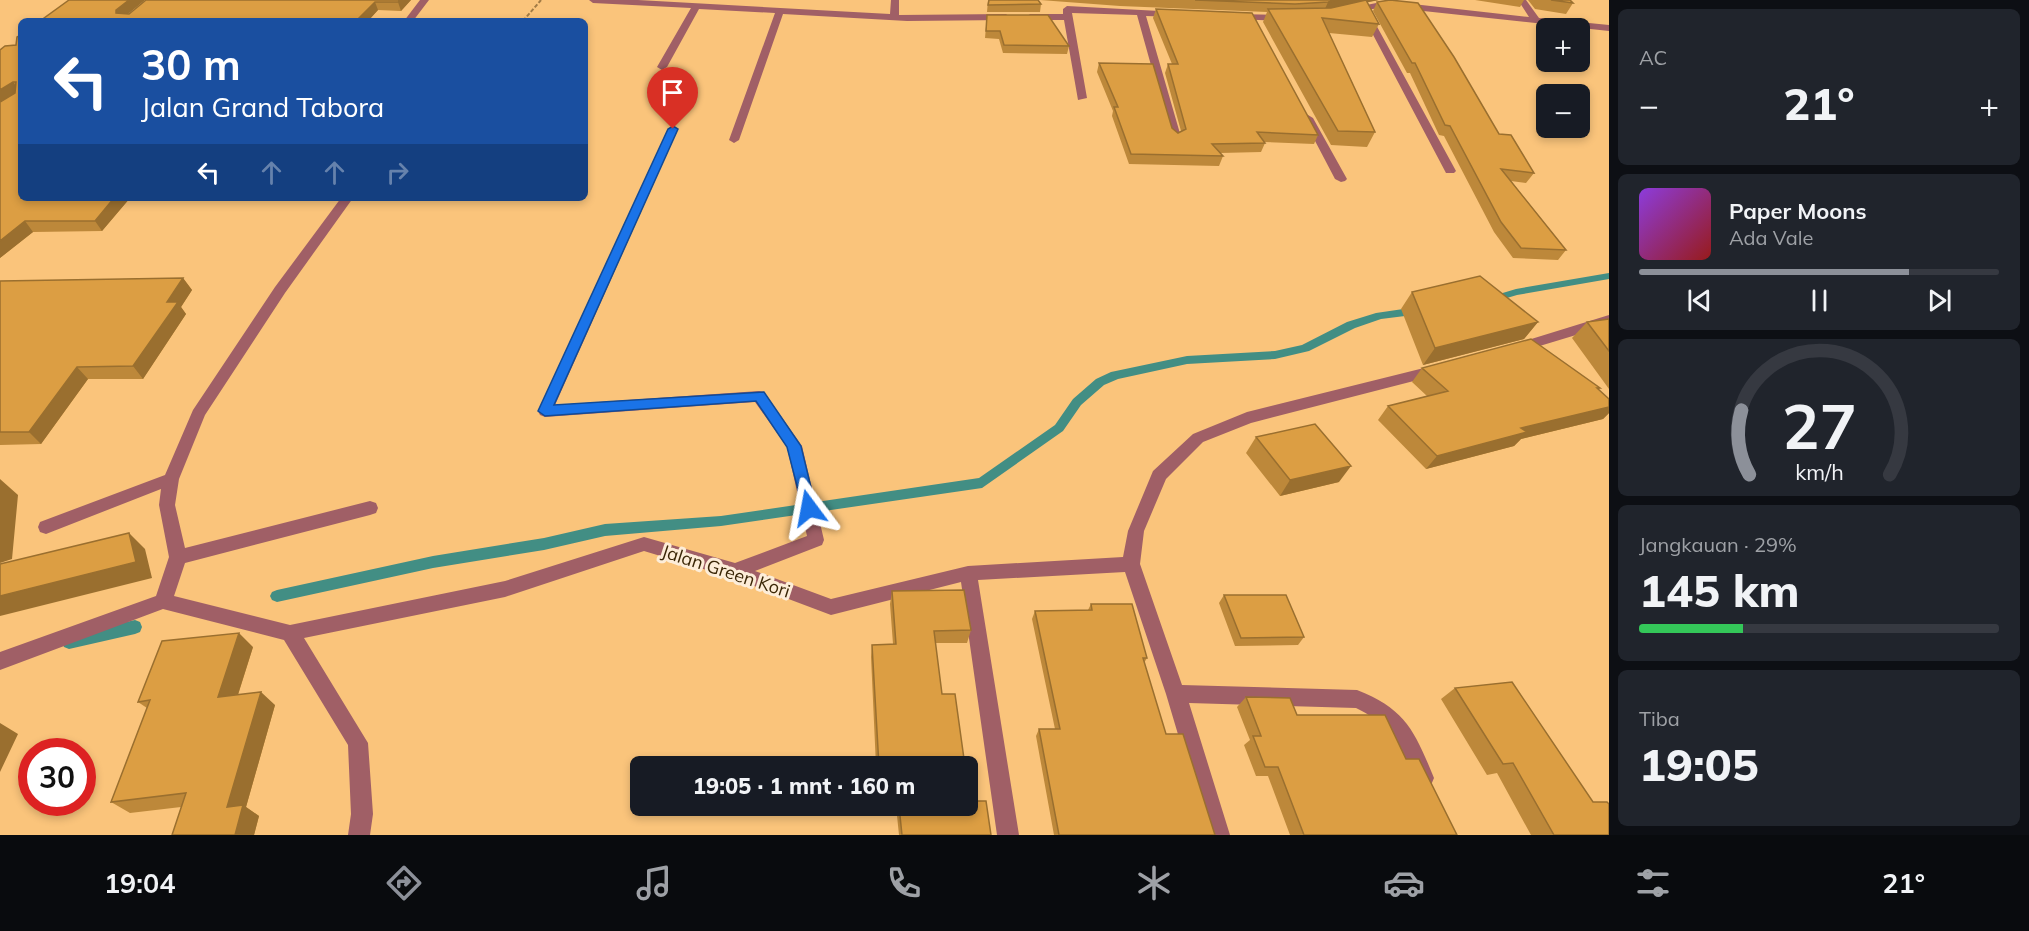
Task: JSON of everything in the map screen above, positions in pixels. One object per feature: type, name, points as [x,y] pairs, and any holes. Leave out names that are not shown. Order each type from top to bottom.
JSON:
[{"type":"street","points":[[410,18],[425,0]]},
{"type":"street","points":[[593,0],[894,17],[1067,9],[1186,15]]},
{"type":"street","points":[[894,17],[895,0]]},
{"type":"street","points":[[1522,0],[1535,19]]},
{"type":"street","points":[[1341,11],[1386,4],[1431,4],[1609,28]]},
{"type":"street","points":[[662,67],[696,7]]},
{"type":"street","points":[[1363,7],[1450,171]]},
{"type":"street","points":[[1067,9],[1082,98]]},
{"type":"street","points":[[734,140],[780,10]]},
{"type":"street","points":[[1141,13],[1176,137]]},
{"type":"street","points":[[1220,17],[1291,18]]},
{"type":"street","points":[[1254,18],[1259,28]]},
{"type":"street","points":[[1303,109],[1341,179]]},
{"type":"street","points":[[673,129],[545,411],[759,396],[794,446],[816,540],[735,571]]},
{"type":"street","points":[[163,600],[178,557],[168,505],[171,478],[198,414],[280,290],[344,201]]},
{"type":"street","points":[[1501,352],[1609,320]]},
{"type":"street","points":[[1522,346],[1542,361]]},
{"type":"street","points":[[1219,835],[1176,694],[1131,564],[1136,531],[1159,475],[1198,438],[1247,418],[1447,367]]},
{"type":"street","points":[[45,527],[171,478]]},
{"type":"street","points":[[178,557],[370,508]]},
{"type":"street","name":"Jalan Green Kori","points":[[290,633],[505,589],[644,544],[735,571],[831,607],[968,573],[1131,564]]},
{"type":"street","points":[[968,573],[1008,835]]},
{"type":"street","points":[[0,662],[163,600],[290,633],[358,743],[362,814],[359,835]]},
{"type":"street","points":[[1176,694],[1357,699],[1379,707],[1399,726],[1433,795]]},
{"type":"path","points":[[526,18],[541,0]]},
{"type":"building","points":[[69,0],[129,0],[116,10],[116,13],[129,14],[146,0],[400,0],[398,2],[375,2],[359,18],[44,18]]},
{"type":"building","points":[[989,0],[1038,0],[1041,4],[988,5]]},
{"type":"building","points":[[1195,0],[1338,0],[1295,4]]},
{"type":"building","points":[[1366,0],[1379,24],[1322,18],[1375,132],[1338,131],[1268,9],[1331,8]]},
{"type":"building","points":[[1390,0],[1418,3],[1454,57],[1499,134],[1511,135],[1534,173],[1501,169],[1566,250],[1521,248],[1501,222],[1450,126],[1445,125],[1415,63],[1412,63],[1377,2]]},
{"type":"building","points":[[1551,0],[1570,0],[1573,3]]},
{"type":"building","points":[[1156,9],[1252,13],[1318,135],[1257,132],[1265,143],[1212,144],[1223,156],[1131,154],[1114,107],[1118,107],[1099,63],[1153,64],[1172,128],[1178,133],[1186,129],[1168,64],[1178,64]]},
{"type":"building","points":[[987,15],[1048,15],[1069,46],[1004,45],[1000,31],[986,31]]},
{"type":"building","points":[[17,37],[18,201],[112,201],[95,221],[25,221],[0,241],[0,102],[15,93],[16,82],[0,90],[0,50],[5,46],[16,45]]},
{"type":"building","points":[[1480,276],[1538,322],[1435,348],[1412,292]]},
{"type":"building","points":[[183,278],[167,302],[178,302],[133,366],[77,367],[29,432],[0,432],[0,281]]},
{"type":"building","points":[[1609,319],[1609,351],[1587,322]]},
{"type":"building","points":[[1531,339],[1600,388],[1597,388],[1609,399],[1609,407],[1521,428],[1527,432],[1437,456],[1388,406],[1448,391],[1422,368]]},
{"type":"building","points":[[1315,424],[1351,466],[1290,480],[1256,437]]},
{"type":"building","points":[[129,533],[136,562],[0,596],[0,564]]},
{"type":"building","points":[[964,590],[971,630],[934,631],[942,694],[955,694],[964,756],[878,756],[872,645],[896,644],[892,591]]},
{"type":"building","points":[[1224,595],[1286,595],[1304,637],[1241,638]]},
{"type":"building","points":[[1091,604],[1132,604],[1147,658],[1143,658],[1166,734],[1183,734],[1215,835],[1059,835],[1039,729],[1060,729],[1035,611],[1092,610]]},
{"type":"building","points":[[239,633],[218,697],[261,692],[227,807],[243,805],[235,835],[172,835],[186,793],[111,802],[150,700],[138,702],[162,641]]},
{"type":"building","points":[[1512,682],[1593,802],[1609,804],[1609,835],[1554,835],[1513,763],[1503,764],[1455,688]]},
{"type":"building","points":[[1246,697],[1290,698],[1297,715],[1385,715],[1406,759],[1419,759],[1457,835],[1304,835],[1278,767],[1265,767],[1253,736],[1261,736]]},
{"type":"building","points":[[978,801],[986,801],[991,835],[902,835],[900,816],[978,816]]},
{"type":"waterway","points":[[1490,300],[1516,292],[1609,276]]},
{"type":"waterway","points":[[277,596],[433,562],[544,544],[605,530],[721,521],[982,483],[1059,428],[1077,402],[1100,382],[1115,375],[1187,360],[1275,355],[1305,348],[1351,325],[1380,316],[1417,311]]},
{"type":"waterway","points":[[69,642],[135,627]]},
{"type":"route","points":[[673,129],[545,411],[759,396],[794,446],[809,508]]}]
